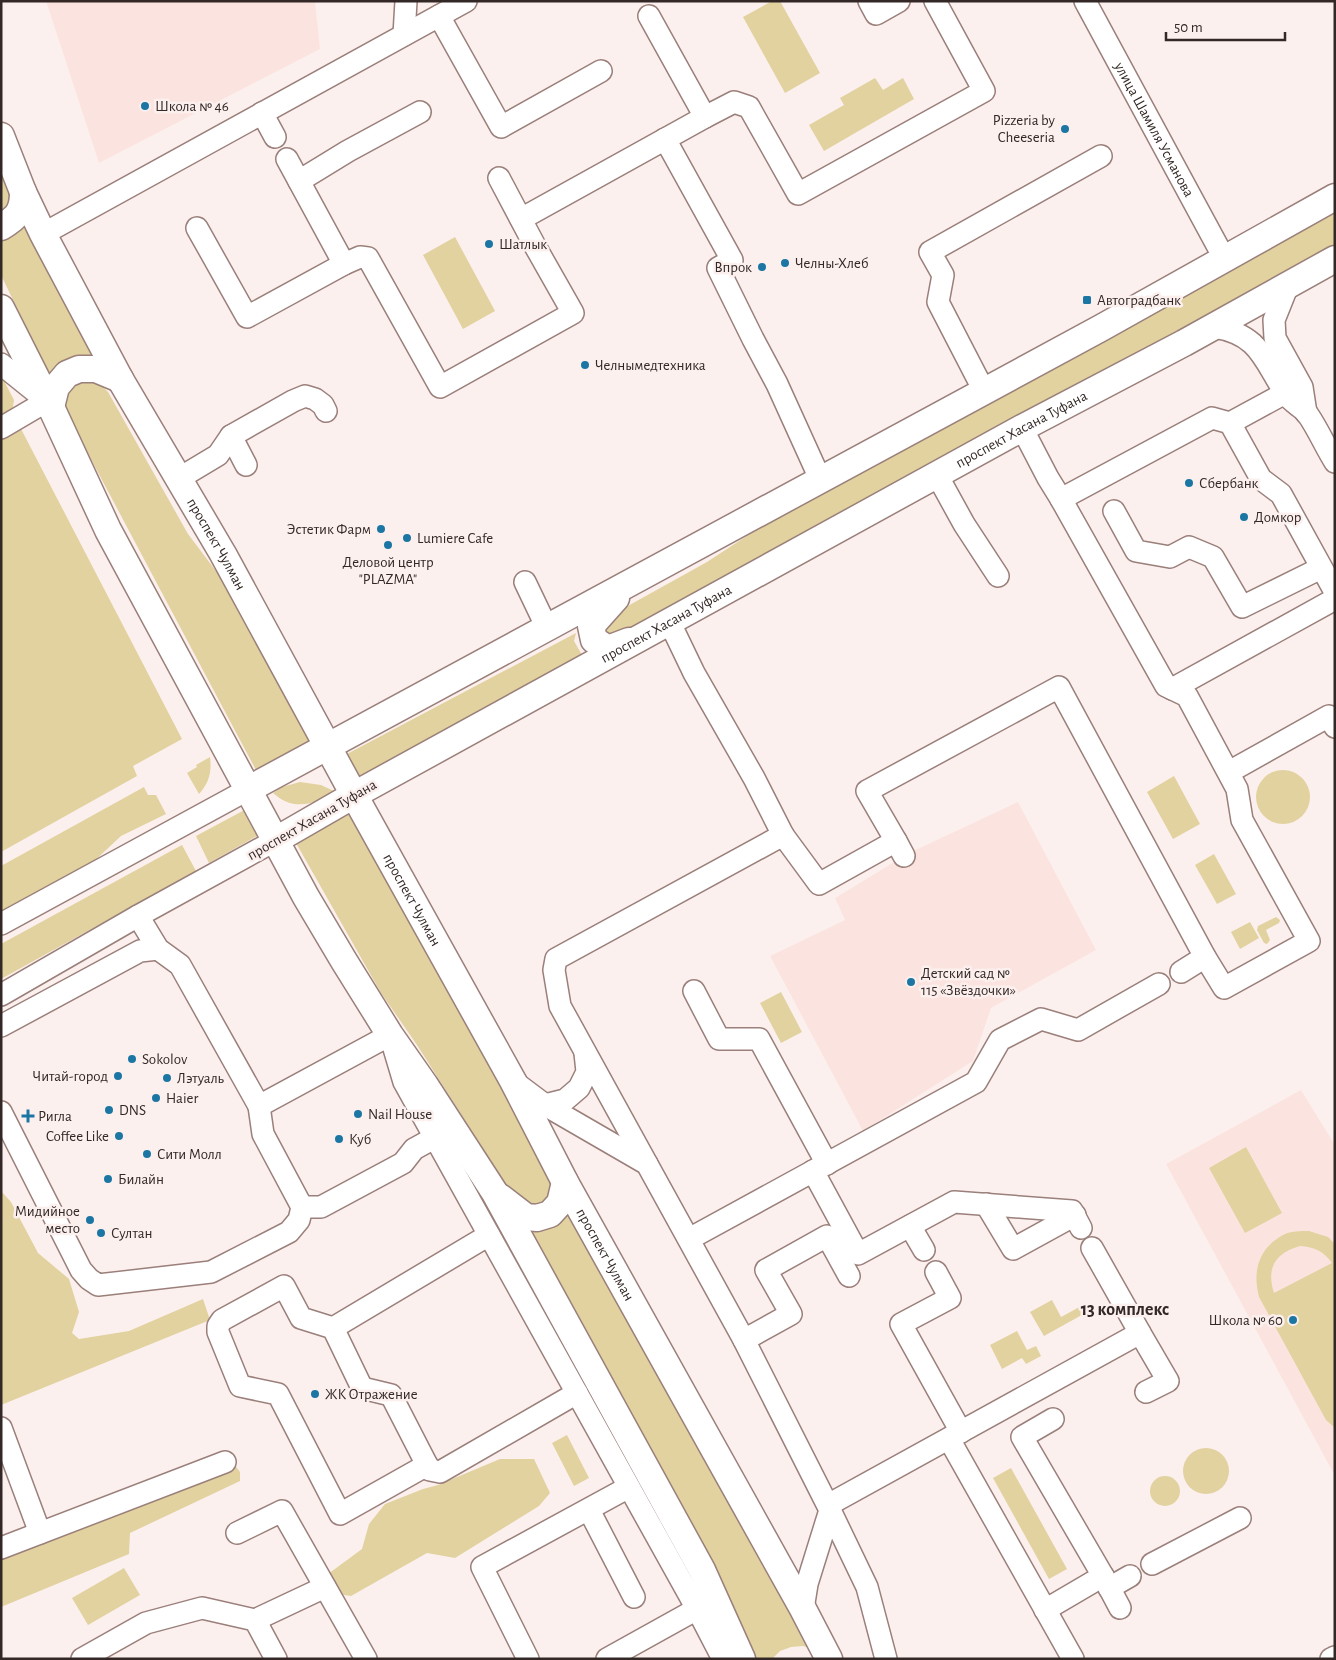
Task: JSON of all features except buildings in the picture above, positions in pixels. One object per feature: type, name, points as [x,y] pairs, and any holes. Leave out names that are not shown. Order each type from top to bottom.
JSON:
[{"type":"main road","name":"проспект Чулман","points":[[1,136],[23,192],[43,234],[120,379],[223,554],[513,1081],[565,1182],[804,1609],[829,1659]]},
{"type":"main road","points":[[1,226],[15,217],[23,206],[23,192]]},
{"type":"main road","points":[[249,790],[821,481],[1335,197]]},
{"type":"main road","name":"проспект Хасана Туфана","points":[[276,840],[354,795],[1022,428],[1335,259]]},
{"type":"main road","points":[[1,308],[49,404],[108,530],[276,840],[344,961],[390,1035],[495,1193],[702,1570],[742,1659]]},
{"type":"main road","points":[[49,404],[56,387],[67,374],[79,369],[96,370],[120,379]]},
{"type":"main road","points":[[630,583],[591,626],[594,640],[608,648],[662,627]]},
{"type":"main road","points":[[495,1193],[526,1217],[537,1218],[550,1214],[560,1203],[565,1182]]},
{"type":"street","points":[[404,35],[406,1]]},
{"type":"street","points":[[43,234],[466,1]]},
{"type":"street","points":[[869,1],[876,14],[898,1]]},
{"type":"street","points":[[521,219],[705,116],[734,102],[749,107],[798,194],[984,91],[935,1]]},
{"type":"street","name":"улица Шамиля Усманова","points":[[1085,1],[1224,258]]},
{"type":"street","points":[[439,16],[500,127],[601,71]]},
{"type":"street","points":[[649,16],[705,116]]},
{"type":"street","points":[[299,181],[348,151],[420,112]]},
{"type":"street","points":[[262,113],[275,137]]},
{"type":"street","points":[[665,139],[732,260],[718,268],[777,384],[821,481]]},
{"type":"street","points":[[984,391],[938,302],[943,275],[930,252],[1101,156]]},
{"type":"street","points":[[287,159],[346,270]]},
{"type":"street","points":[[197,228],[247,317],[346,270],[360,257],[368,258],[440,387],[573,313],[499,178]]},
{"type":"street","points":[[1288,285],[1274,320],[1275,338],[1302,387],[1306,413]]},
{"type":"street","points":[[1214,326],[1231,329],[1246,337],[1259,349],[1285,393],[1306,413],[1335,462]]},
{"type":"street","points":[[1,364],[49,404],[1,428]]},
{"type":"street","points":[[1062,499],[1212,418],[1230,423],[1285,393]]},
{"type":"street","points":[[178,479],[218,455],[230,436],[294,401],[305,396],[315,399],[326,411]]},
{"type":"street","points":[[1230,423],[1261,479],[1281,494],[1335,592]]},
{"type":"street","points":[[662,627],[694,673],[754,778],[783,835],[819,884],[900,848],[867,791],[1059,687],[1205,957],[1224,988],[1309,941],[1242,820],[1237,789],[1187,696],[1166,686],[1062,499],[1048,478],[1022,428]]},
{"type":"street","points":[[230,436],[246,465]]},
{"type":"street","points":[[937,475],[964,524],[998,576]]},
{"type":"street","points":[[1114,511],[1136,551],[1170,557],[1189,547],[1213,557],[1242,608],[1321,568]]},
{"type":"street","points":[[525,582],[548,628]]},
{"type":"street","points":[[1172,689],[1335,599]]},
{"type":"street","points":[[1229,772],[1329,716],[1335,727]]},
{"type":"street","points":[[1,924],[249,790]]},
{"type":"street","points":[[783,835],[556,959],[554,970],[560,1006],[744,1340],[829,1507],[866,1587],[886,1659]]},
{"type":"street","name":"проспект Хасана Туфана","points":[[1,995],[138,916],[276,840]]},
{"type":"street","points":[[1,1112],[81,1270],[98,1285],[211,1272],[289,1232],[299,1220],[302,1207],[263,1134],[259,1106],[180,965],[158,949],[138,916]]},
{"type":"street","points":[[1,1026],[140,951],[158,949]]},
{"type":"street","points":[[1181,972],[1205,957]]},
{"type":"street","points":[[689,1239],[976,1082],[1000,1040],[1041,1018],[1078,1030],[1160,984]]},
{"type":"street","points":[[694,990],[719,1039],[759,1040],[820,1168],[858,1254],[954,1202],[986,1204],[1072,1211],[1078,1222],[1013,1249],[986,1204]]},
{"type":"street","points":[[259,1106],[390,1035],[404,1082],[723,1659]]},
{"type":"street","points":[[546,1105],[565,1100],[578,1088],[587,1072],[586,1053]]},
{"type":"street","points":[[513,1081],[546,1105],[647,1164]]},
{"type":"street","points":[[302,1207],[321,1207],[407,1170],[414,1149],[436,1137]]},
{"type":"street","points":[[910,1226],[924,1250]]},
{"type":"street","points":[[333,1328],[489,1235]]},
{"type":"street","points":[[744,1340],[791,1314],[766,1270],[827,1236],[849,1276]]},
{"type":"street","points":[[1092,1248],[1168,1381],[1146,1392]]},
{"type":"street","points":[[936,1272],[950,1298],[901,1324],[955,1435],[1045,1610],[1073,1659]]},
{"type":"street","points":[[427,1465],[340,1514],[278,1394],[240,1386],[218,1332],[218,1326],[222,1320],[284,1286],[301,1318],[333,1328],[362,1388],[391,1395],[430,1470],[440,1472],[577,1393]]},
{"type":"street","points":[[804,1609],[806,1584],[829,1507],[1140,1333]]},
{"type":"street","points":[[1053,1419],[1022,1437],[1120,1608]]},
{"type":"street","points":[[1,1428],[40,1533]]},
{"type":"street","points":[[1,1548],[225,1462]]},
{"type":"street","points":[[528,1659],[482,1567],[629,1487]]},
{"type":"street","points":[[589,1510],[634,1597]]},
{"type":"street","points":[[237,1533],[282,1511],[366,1659]]},
{"type":"street","points":[[1152,1564],[1240,1518]]},
{"type":"street","points":[[1045,1610],[1106,1582],[1130,1576]]},
{"type":"street","points":[[82,1659],[146,1623],[202,1608],[255,1620],[325,1587]]},
{"type":"street","points":[[606,1659],[697,1609]]},
{"type":"street","points":[[255,1620],[276,1659]]},
{"type":"street","points":[[1331,1659],[1335,1657]]},
{"type":"shaded area","name":"Школа № 46","points":[[46,1],[315,1],[320,49],[99,163]]},
{"type":"shaded area","points":[[772,1],[780,1],[820,73],[785,93],[743,17]]},
{"type":"shaded area","points":[[875,78],[883,90],[903,78],[914,99],[824,151],[809,125],[844,105],[840,98]]},
{"type":"shaded area","points":[[1,155],[13,202],[1,214]]},
{"type":"shaded area","points":[[1335,213],[1335,247],[613,638],[604,632],[608,617],[707,562],[759,528]]},
{"type":"shaded area","points":[[27,218],[98,359],[51,379],[1,275],[1,237]]},
{"type":"shaded area","points":[[455,237],[495,311],[463,329],[423,255]]},
{"type":"shaded area","points":[[1,375],[14,400],[12,413],[1,418]]},
{"type":"shaded area","points":[[80,379],[99,383],[108,392],[188,534],[222,579],[311,742],[257,772],[67,414],[66,395]]},
{"type":"shaded area","points":[[20,427],[182,739],[133,766],[137,776],[1,852],[1,437]]},
{"type":"shaded area","points":[[576,633],[574,641],[582,655],[361,778],[347,754]]},
{"type":"shaded area","points":[[210,757],[211,768],[209,777],[199,794],[187,773]]},
{"type":"shaded area","points":[[1283,770],[1293,772],[1302,778],[1308,787],[1310,797],[1308,807],[1302,816],[1293,822],[1283,824],[1273,822],[1264,816],[1258,807],[1256,797],[1258,787],[1264,778],[1273,772]]},
{"type":"shaded area","points":[[1174,776],[1200,824],[1173,839],[1147,792]]},
{"type":"shaded area","points":[[300,782],[321,785],[336,792],[312,803],[304,804],[289,803],[273,793],[282,787]]},
{"type":"shaded area","points":[[144,787],[148,795],[156,795],[166,814],[121,836],[90,865],[1,914],[1,866]]},
{"type":"shaded area","name":"Детский сад № 115 «Звёздочки»","points":[[1018,802],[1096,950],[991,1008],[973,1061],[863,1131],[770,956],[845,920],[835,898],[909,853]]},
{"type":"shaded area","points":[[250,807],[264,832],[209,863],[196,836]]},
{"type":"shaded area","points":[[349,814],[553,1175],[553,1198],[534,1208],[514,1197],[417,1045],[381,993],[296,843]]},
{"type":"shaded area","points":[[182,845],[196,871],[1,979],[1,944]]},
{"type":"shaded area","points":[[1214,854],[1236,894],[1217,904],[1195,865]]},
{"type":"shaded area","points":[[1276,917],[1280,920],[1279,923],[1266,930],[1270,940],[1267,944],[1264,943],[1257,930],[1258,926]]},
{"type":"shaded area","points":[[1250,922],[1259,938],[1240,949],[1231,932]]},
{"type":"shaded area","points":[[781,992],[802,1032],[781,1043],[760,1003]]},
{"type":"shaded area","name":"Школа № 60","points":[[1301,1090],[1335,1145],[1335,1476],[1166,1164]]},
{"type":"shaded area","points":[[1246,1147],[1282,1213],[1245,1233],[1209,1168]]},
{"type":"shaded area","points":[[1,1191],[11,1202],[38,1253],[69,1279],[79,1312],[72,1333],[79,1339],[129,1331],[203,1299],[210,1320],[1,1405]]},
{"type":"shaded area","points":[[568,1206],[814,1649],[803,1646],[791,1647],[780,1651],[772,1659],[754,1659],[524,1229]]},
{"type":"shaded area","points":[[1309,1231],[1328,1237],[1335,1244],[1335,1428],[1326,1420],[1259,1297],[1257,1287],[1257,1269],[1260,1260],[1269,1246],[1285,1234]],"holes":[[[1300,1246],[1322,1253],[1332,1263],[1274,1293],[1271,1276],[1272,1269],[1279,1257],[1291,1249]]]},
{"type":"shaded area","points":[[1052,1300],[1061,1317],[1085,1304],[1089,1311],[1044,1336],[1030,1312]]},
{"type":"shaded area","points":[[1017,1331],[1027,1350],[1036,1346],[1041,1356],[1026,1364],[1022,1358],[1002,1369],[990,1345]]},
{"type":"shaded area","points":[[567,1435],[589,1478],[574,1486],[552,1443]]},
{"type":"shaded area","points":[[1202,1448],[1210,1448],[1219,1452],[1225,1458],[1229,1471],[1225,1484],[1219,1490],[1210,1494],[1202,1494],[1193,1490],[1187,1484],[1183,1475],[1183,1467],[1187,1458],[1193,1452]]},
{"type":"shaded area","points":[[500,1459],[534,1459],[550,1493],[539,1506],[455,1558],[427,1553],[351,1596],[337,1594],[328,1574],[362,1549],[369,1524],[385,1504],[438,1485]]},
{"type":"shaded area","points":[[234,1464],[240,1472],[240,1481],[130,1533],[129,1554],[1,1607],[1,1558]]},
{"type":"shaded area","points":[[1011,1468],[1067,1569],[1049,1579],[993,1478]]},
{"type":"shaded area","points":[[1165,1476],[1171,1477],[1179,1485],[1179,1497],[1171,1505],[1165,1506],[1159,1505],[1151,1497],[1150,1491],[1151,1485],[1159,1477]]},
{"type":"shaded area","points":[[124,1568],[140,1595],[88,1625],[72,1598]]},
{"type":"place","name":"Школа № 46","points":[[145,106]]},
{"type":"place","name":"Pizzeria by Cheeseria","points":[[1065,129]]},
{"type":"place","name":"Шатлык","points":[[489,244]]},
{"type":"place","name":"Челны-Хлеб","points":[[785,263]]},
{"type":"place","name":"Впрок","points":[[762,267]]},
{"type":"place","name":"Автоградбанк","points":[[1087,300]]},
{"type":"place","name":"Челнымедтехника","points":[[585,365]]},
{"type":"place","name":"Сбербанк","points":[[1189,483]]},
{"type":"place","name":"Домкор","points":[[1244,517]]},
{"type":"place","name":"Эстетик Фарм","points":[[381,529]]},
{"type":"place","name":"Lumiere Cafe","points":[[407,538]]},
{"type":"place","name":"Деловой центр \"PLAZMA\"","points":[[388,545]]},
{"type":"place","name":"Детский сад № 115 «Звёздочки»","points":[[911,982]]},
{"type":"place","name":"Sokolov","points":[[132,1059]]},
{"type":"place","name":"Читай-город","points":[[118,1076]]},
{"type":"place","name":"Лэтуаль","points":[[167,1078]]},
{"type":"place","name":"Haier","points":[[156,1098]]},
{"type":"place","name":"DNS","points":[[109,1110]]},
{"type":"place","name":"Nail House","points":[[358,1114]]},
{"type":"place","name":"Ригла","points":[[28,1116]]},
{"type":"place","name":"Coffee Like","points":[[119,1136]]},
{"type":"place","name":"Куб","points":[[339,1139]]},
{"type":"place","name":"Сити Молл","points":[[147,1154]]},
{"type":"place","name":"Билайн","points":[[108,1179]]},
{"type":"place","name":"Мидийное место","points":[[90,1220]]},
{"type":"place","name":"Султан","points":[[101,1233]]},
{"type":"place","name":"Школа № 60","points":[[1293,1320]]},
{"type":"place","name":"ЖК Отражение","points":[[315,1394]]},
{"type":"district","name":"13 комплекс","points":[[1125,1310]]}]
